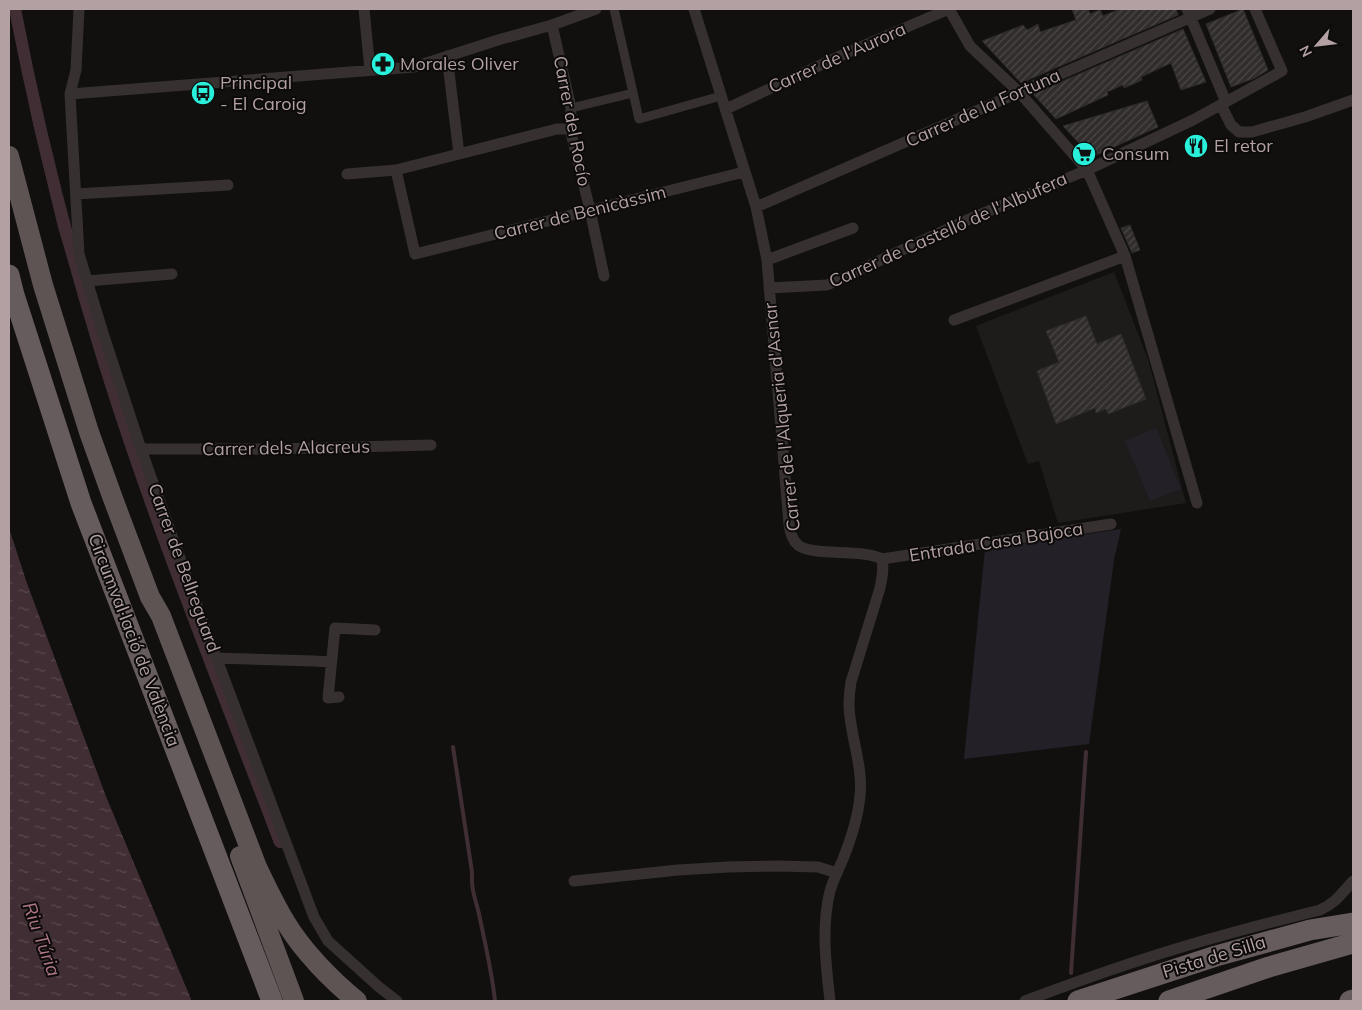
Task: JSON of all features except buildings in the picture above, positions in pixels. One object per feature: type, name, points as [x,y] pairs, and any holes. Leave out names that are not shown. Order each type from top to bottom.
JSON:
[{"type":"highway","points":[[9,156],[43,285],[89,432],[150,597],[160,616],[257,867],[272,899],[288,925],[317,963],[357,1001]]},
{"type":"highway","name":"Circumval·lació de València","points":[[9,275],[81,503],[272,1001]]},
{"type":"highway","name":"Circumval·lació de València","points":[[150,597],[155,618],[232,836],[294,1001]]},
{"type":"highway","points":[[1310,930],[1353,913]]},
{"type":"highway","name":"Pista de Silla","points":[[1078,1001],[1216,956],[1310,930],[1353,923]]},
{"type":"highway","points":[[1169,1001],[1269,967],[1353,942]]},
{"type":"street","name":"Carrer de Bellreguard","points":[[79,9],[76,70],[70,94],[80,254],[103,333],[140,448],[216,658],[314,917],[328,941],[397,1001]]},
{"type":"street","points":[[364,9],[370,70]]},
{"type":"street","points":[[70,94],[414,67],[552,25],[596,9]]},
{"type":"street","points":[[614,9],[639,120],[721,96]]},
{"type":"street","name":"Carrer de l'Alqueria d'Asnar","points":[[694,9],[756,207],[767,260],[790,534],[800,546],[812,550],[858,553],[877,556],[882,559]]},
{"type":"street","points":[[949,9],[970,46],[1020,93],[1087,170],[1124,256],[1197,503]]},
{"type":"street","name":"Carrer de l'Aurora","points":[[726,108],[949,9]]},
{"type":"street","name":"Carrer de la Fortuna","points":[[756,207],[1020,93],[1189,13],[1210,9]]},
{"type":"street","name":"Carrer de Castelló de l'Albufera","points":[[769,288],[826,285],[966,220],[1087,170],[1184,124],[1282,71],[1255,9]]},
{"type":"street","points":[[1189,13],[1231,125],[1239,132],[1252,132],[1305,117],[1353,100]]},
{"type":"street","name":"Carrer del Rocío","points":[[552,25],[571,108],[570,129],[604,276]]},
{"type":"street","points":[[447,56],[459,154]]},
{"type":"street","points":[[571,108],[633,93]]},
{"type":"street","points":[[347,174],[396,170],[557,129],[570,129]]},
{"type":"street","name":"Carrer de Benicàssim","points":[[396,170],[415,254],[744,172]]},
{"type":"street","points":[[76,194],[228,185]]},
{"type":"street","points":[[767,260],[853,228]]},
{"type":"street","points":[[954,320],[1124,256]]},
{"type":"street","points":[[87,281],[172,274]]},
{"type":"street","name":"Carrer dels Alacreus","points":[[140,448],[277,449],[431,445]]},
{"type":"street","name":"Entrada Casa Bajoca","points":[[882,559],[1111,524]]},
{"type":"street","points":[[830,1001],[825,953],[825,920],[830,889],[857,819],[860,794],[860,774],[849,715],[849,696],[851,682],[880,588],[883,575],[882,559]]},
{"type":"street","points":[[339,698],[328,698],[336,628],[375,630]]},
{"type":"street","points":[[216,658],[331,662]]},
{"type":"street","points":[[574,881],[678,870],[728,867],[818,867],[837,873]]},
{"type":"street","points":[[1025,1001],[1151,957],[1224,935],[1320,910],[1338,899],[1353,881]]},
{"type":"shaded area","points":[[1114,272],[1148,359],[1186,503],[1058,523],[1039,461],[1028,464],[976,326]]},
{"type":"shaded area","points":[[1156,428],[1181,489],[1150,501],[1125,441]]},
{"type":"shaded area","points":[[1121,529],[1114,560],[1089,744],[964,759],[985,549]]},
{"type":"water","name":"Riu Túria","points":[[9,528],[26,580],[106,796],[192,1001],[9,1001]]},
{"type":"pier","points":[[9,525],[108,795],[194,1001],[192,1001],[106,796],[26,580]]},
{"type":"waterway","points":[[12,9],[35,123],[60,227],[96,347],[129,451],[276,843]]},
{"type":"waterway","points":[[15,9],[42,136],[63,221],[119,409],[162,534],[280,842]]},
{"type":"waterway","points":[[453,747],[473,889],[495,1001]]},
{"type":"waterway","points":[[1071,973],[1086,752]]},
{"type":"place","name":"Morales Oliver","points":[[383,64]]},
{"type":"place","name":"Principal - El Caroig","points":[[203,93]]},
{"type":"place","name":"El retor","points":[[1196,146]]},
{"type":"place","name":"Consum","points":[[1084,154]]}]
